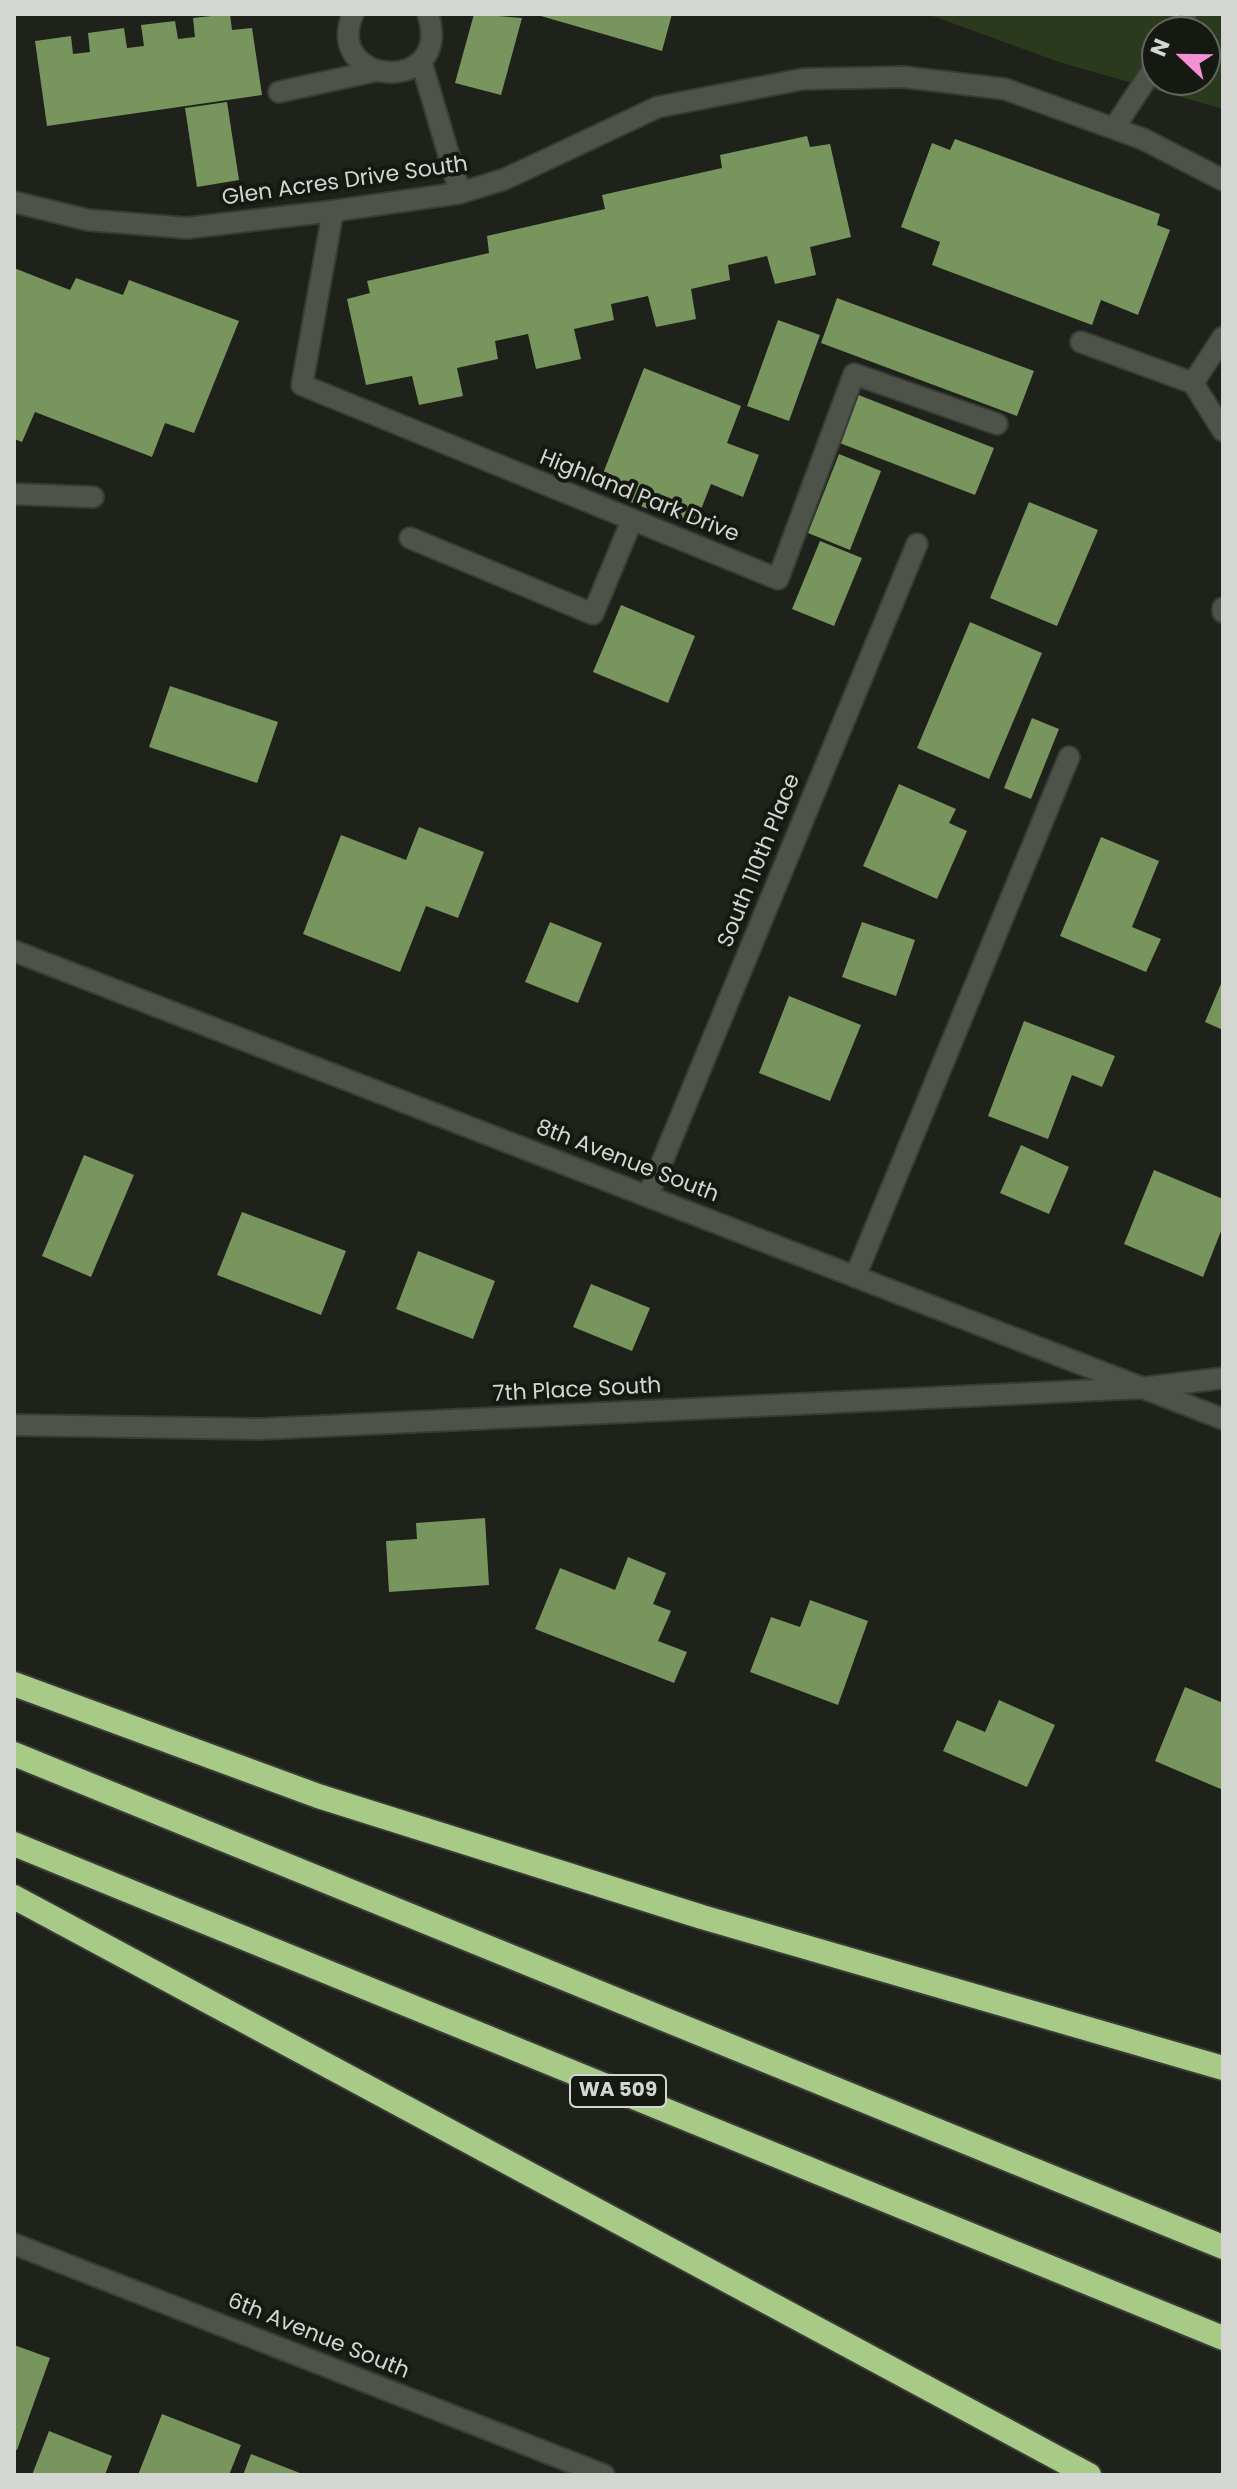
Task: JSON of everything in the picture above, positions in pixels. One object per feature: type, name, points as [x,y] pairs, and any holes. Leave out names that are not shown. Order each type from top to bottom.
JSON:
[{"type":"highway","points":[[14,1684],[318,1796],[702,1917],[1223,2068]]},
{"type":"highway","points":[[14,1754],[1223,2247]]},
{"type":"highway","name":"WA 509","points":[[14,1844],[1223,2338]]},
{"type":"highway","points":[[14,1897],[1089,2475]]},
{"type":"street","points":[[353,14],[348,33],[352,49],[362,63],[375,71],[392,74],[407,71],[421,61],[430,47],[433,31],[428,14]]},
{"type":"street","points":[[421,61],[460,193]]},
{"type":"street","points":[[279,92],[375,71]]},
{"type":"street","name":"Glen Acres Drive South","points":[[14,202],[88,220],[187,228],[333,211],[460,193],[505,179],[658,107],[803,79],[904,77],[1005,89],[1114,128],[1223,180]]},
{"type":"street","points":[[1114,128],[1141,87]]},
{"type":"street","name":"Highland Park Drive","points":[[333,211],[302,385],[778,579],[854,374],[997,424]]},
{"type":"street","points":[[1193,383],[1223,337]]},
{"type":"street","points":[[1081,342],[1193,383],[1223,431]]},
{"type":"street","points":[[14,494],[93,497]]},
{"type":"street","points":[[410,538],[593,614],[632,520]]},
{"type":"street","name":"South 110th Place","points":[[648,1196],[917,544]]},
{"type":"street","points":[[855,1277],[1069,757]]},
{"type":"street","name":"8th Avenue South","points":[[14,951],[1223,1419]]},
{"type":"street","name":"7th Place South","points":[[14,1425],[260,1429],[1142,1388],[1223,1378]]},
{"type":"street","name":"6th Avenue South","points":[[14,2244],[604,2475]]},
{"type":"green space","points":[[927,14],[1223,14],[1223,109],[1178,96],[1221,96],[1221,16],[1141,16],[1141,86],[1059,62]]},
{"type":"building","points":[[230,14],[232,30],[252,28],[262,95],[47,126],[35,41],[71,36],[73,54],[90,52],[88,33],[124,28],[127,48],[144,46],[141,25],[175,21],[178,39],[195,37],[193,18]]},
{"type":"building","points":[[474,14],[522,18],[501,95],[455,83]]},
{"type":"building","points":[[534,14],[672,14],[662,51]]},
{"type":"building","points":[[227,102],[239,180],[197,187],[185,108]]},
{"type":"building","points":[[807,136],[810,147],[830,144],[851,237],[810,247],[816,275],[775,284],[767,256],[728,265],[730,280],[691,289],[696,319],[656,327],[648,296],[611,304],[614,320],[574,329],[581,359],[536,369],[528,334],[495,341],[498,359],[457,368],[463,396],[419,405],[412,376],[366,385],[347,299],[370,293],[367,281],[489,253],[487,236],[605,209],[602,195],[722,168],[720,155]]},
{"type":"building","points":[[955,139],[1160,214],[1157,225],[1170,230],[1138,315],[1101,300],[1092,325],[932,265],[940,242],[901,227],[932,143],[950,150]]},
{"type":"building","points":[[14,268],[70,290],[76,278],[123,295],[129,280],[239,321],[194,433],[165,423],[152,457],[35,412],[22,442],[14,439]]},
{"type":"building","points":[[837,298],[1034,371],[1017,416],[821,343]]},
{"type":"building","points":[[778,320],[820,335],[789,421],[747,406]]},
{"type":"building","points":[[644,368],[741,406],[727,443],[759,455],[743,497],[711,484],[694,527],[597,489]]},
{"type":"building","points":[[856,394],[994,448],[975,495],[837,442]]},
{"type":"building","points":[[839,454],[881,471],[850,550],[808,533]]},
{"type":"building","points":[[1029,502],[1098,530],[1057,626],[990,598]]},
{"type":"building","points":[[820,541],[862,558],[834,626],[792,609]]},
{"type":"building","points":[[621,605],[695,636],[668,703],[593,672]]},
{"type":"building","points":[[970,622],[1042,653],[989,779],[917,748]]},
{"type":"building","points":[[170,686],[278,722],[257,783],[149,747]]},
{"type":"building","points":[[1032,718],[1059,729],[1031,799],[1004,788]]},
{"type":"building","points":[[899,784],[956,809],[949,823],[967,831],[937,899],[863,866]]},
{"type":"building","points":[[419,827],[484,852],[458,918],[426,906],[400,972],[303,934],[341,835],[406,860]]},
{"type":"building","points":[[1101,837],[1159,861],[1132,927],[1161,939],[1146,972],[1060,936]]},
{"type":"building","points":[[550,922],[602,943],[578,1003],[525,982]]},
{"type":"building","points":[[862,922],[915,940],[896,996],[842,977]]},
{"type":"building","points":[[1223,979],[1223,1030],[1205,1022]]},
{"type":"building","points":[[789,996],[861,1025],[830,1101],[759,1073]]},
{"type":"building","points":[[1024,1021],[1115,1056],[1102,1087],[1072,1075],[1048,1139],[988,1116]]},
{"type":"building","points":[[1021,1145],[1069,1167],[1049,1214],[1000,1193]]},
{"type":"building","points":[[84,1155],[134,1175],[91,1277],[42,1256]]},
{"type":"building","points":[[1154,1170],[1223,1199],[1223,1226],[1203,1277],[1124,1244]]},
{"type":"building","points":[[242,1212],[346,1251],[321,1315],[217,1275]]},
{"type":"building","points":[[418,1251],[495,1281],[473,1339],[396,1309]]},
{"type":"building","points":[[591,1284],[650,1308],[632,1351],[573,1327]]},
{"type":"building","points":[[485,1518],[489,1585],[389,1592],[386,1541],[417,1539],[416,1523]]},
{"type":"building","points":[[628,1557],[666,1573],[653,1604],[671,1611],[658,1641],[687,1652],[674,1683],[535,1629],[560,1568],[615,1590]]},
{"type":"building","points":[[810,1600],[868,1621],[838,1705],[750,1672],[771,1617],[800,1627]]},
{"type":"building","points":[[1185,1687],[1223,1703],[1223,1790],[1155,1761]]},
{"type":"building","points":[[999,1700],[1055,1725],[1027,1787],[943,1751],[957,1720],[985,1732]]},
{"type":"building","points":[[14,2345],[50,2358],[17,2450],[14,2449]]},
{"type":"building","points":[[162,2414],[241,2445],[229,2475],[138,2475]]},
{"type":"building","points":[[49,2431],[112,2456],[105,2475],[32,2475]]},
{"type":"building","points":[[251,2454],[305,2475],[243,2475]]}]
